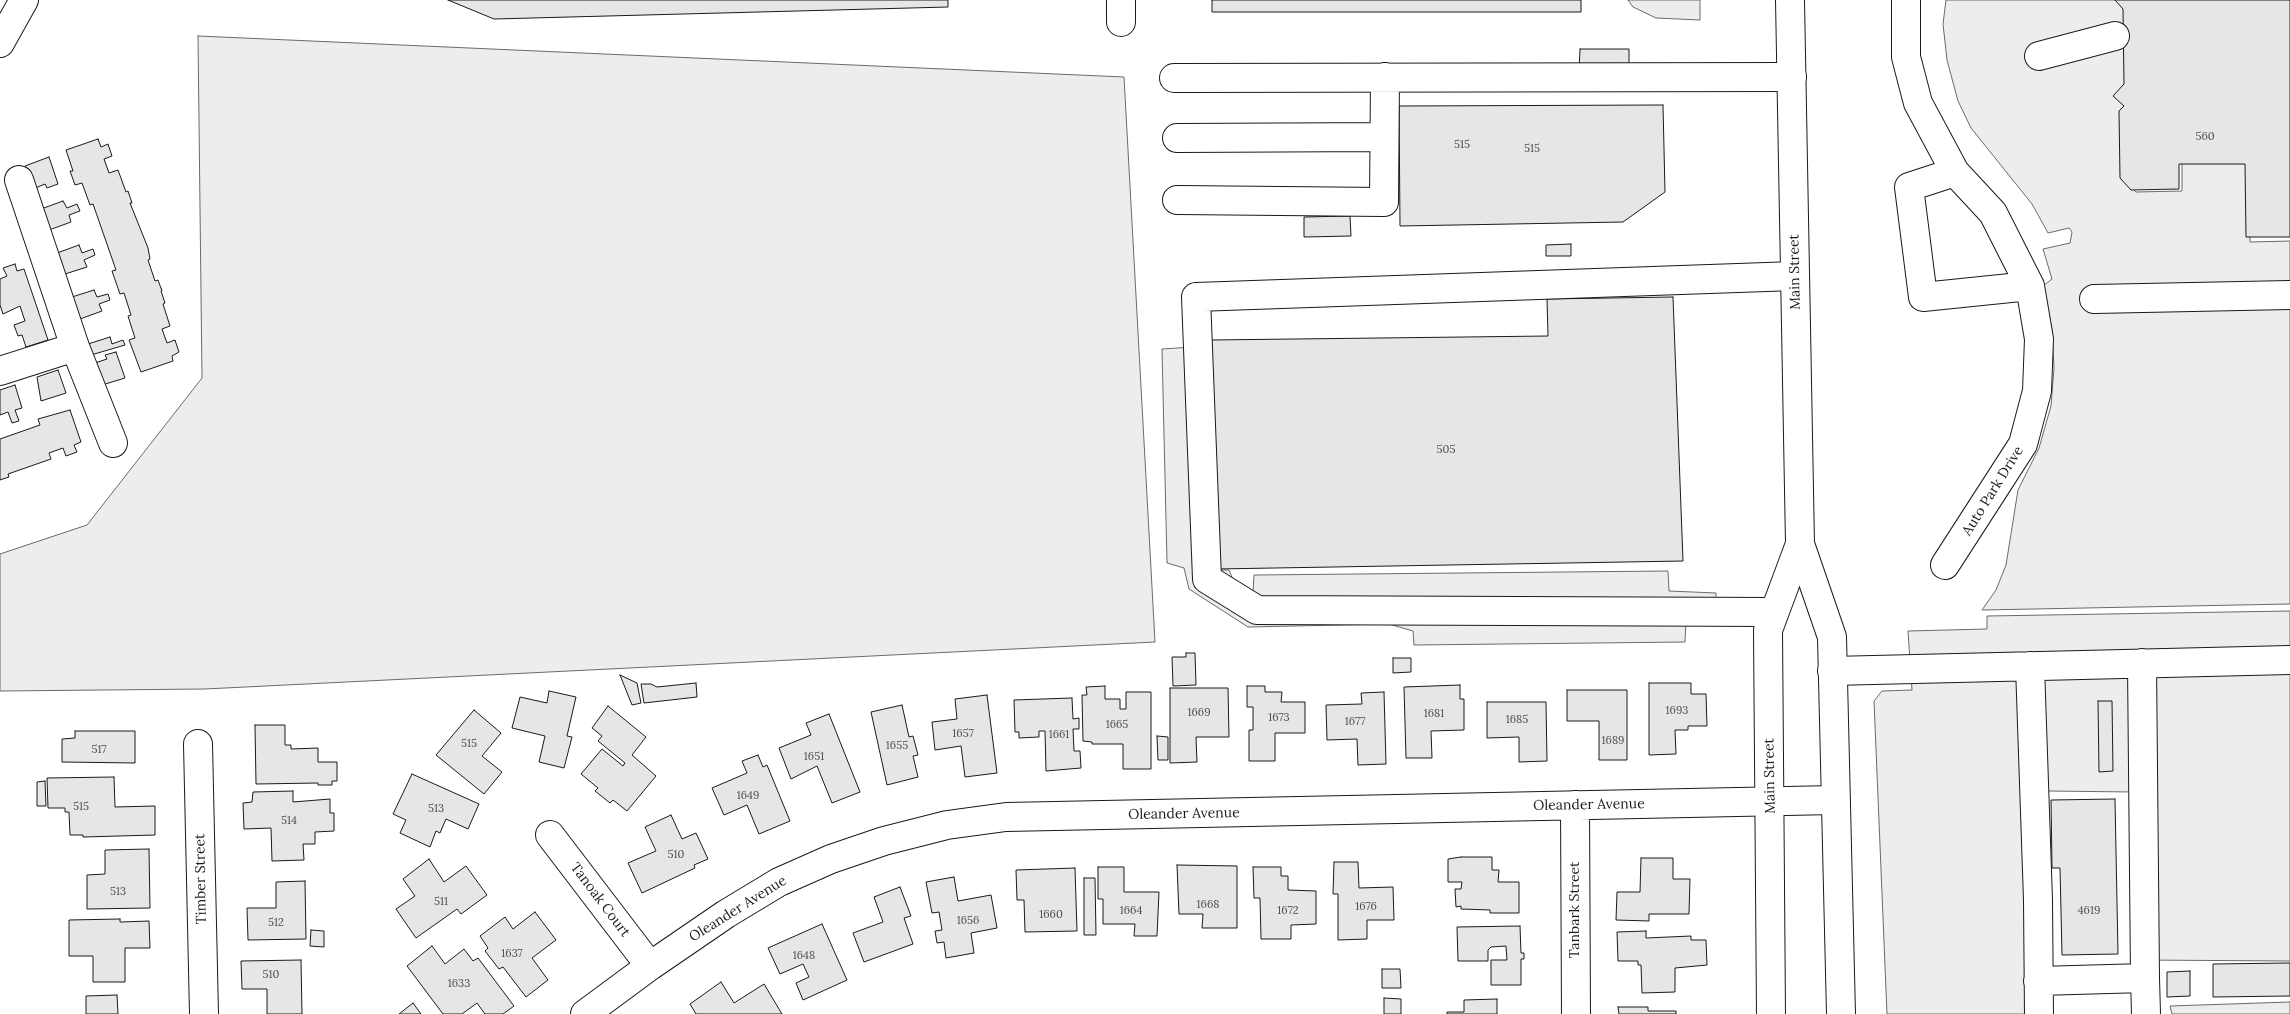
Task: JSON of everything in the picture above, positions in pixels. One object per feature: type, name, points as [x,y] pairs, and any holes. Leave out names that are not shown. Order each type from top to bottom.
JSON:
[{"type":"street","points":[[0,43],[24,0]]},
{"type":"street","name":"Main Street","points":[[1790,0],[1800,544],[1832,637],[1841,1014]]},
{"type":"street","name":"Auto Park Drive","points":[[1906,0],[1906,57],[1918,103],[1955,172],[1993,212],[2030,286],[2039,339],[2037,391],[2023,444],[1946,565]]},
{"type":"street","points":[[2039,56],[2115,36]]},
{"type":"street","points":[[1174,78],[1792,77]]},
{"type":"street","points":[[1177,200],[1384,202],[1385,78]]},
{"type":"street","points":[[1177,138],[1384,137]]},
{"type":"street","points":[[1955,172],[1909,187],[1923,297],[2030,286]]},
{"type":"street","points":[[19,180],[75,347],[113,443]]},
{"type":"street","points":[[1774,612],[1257,610],[1207,579],[1196,297],[1795,276]]},
{"type":"street","points":[[2094,299],[2290,295]]},
{"type":"street","points":[[0,371],[75,347]]},
{"type":"street","name":"Main Street","points":[[1771,1014],[1768,630],[1800,544]]},
{"type":"street","points":[[1832,671],[2290,660]]},
{"type":"street","points":[[2142,663],[2146,1014]]},
{"type":"street","points":[[2030,666],[2038,891],[2039,1014]]},
{"type":"street","name":"Timber Street","points":[[198,744],[204,1014]]},
{"type":"street","name":"Oleander Avenue","points":[[585,1014],[650,966],[726,914],[779,882],[831,859],[875,844],[947,825],[1006,818],[1835,800]]},
{"type":"street","name":"Tanbark Street","points":[[1575,805],[1576,1014]]},
{"type":"street","name":"Tanoak Court","points":[[550,835],[650,966]]},
{"type":"street","points":[[2038,980],[2145,978]]},
{"type":"shaded area","points":[[1628,0],[1700,0],[1700,20],[1656,18],[1633,7]]},
{"type":"shaded area","points":[[1946,0],[2117,0],[2128,12],[2128,109],[2124,181],[2136,192],[2182,191],[2182,160],[2251,161],[2250,242],[2290,241],[2290,604],[1982,610],[1996,590],[2006,565],[2018,490],[2039,448],[2051,406],[2054,368],[2052,330],[2043,286],[2052,279],[2043,249],[2070,243],[2072,232],[2069,228],[2048,233],[2032,204],[1971,128],[1958,101],[1947,60],[1943,24]]},
{"type":"shaded area","points":[[198,36],[1124,77],[1155,642],[205,689],[0,691],[0,554],[87,525],[202,378]]},
{"type":"shaded area","points":[[1209,346],[1213,570],[1229,570],[1236,587],[1253,594],[1254,575],[1668,571],[1669,591],[1716,593],[1716,621],[1686,621],[1685,642],[1414,645],[1413,631],[1389,624],[1248,627],[1189,589],[1184,568],[1167,563],[1162,349]]},
{"type":"shaded area","points":[[2290,611],[2290,961],[2139,960],[2134,792],[2048,791],[2046,1014],[1887,1014],[1874,701],[1882,691],[1912,690],[1908,631],[1987,629],[1987,616]]},
{"type":"shaded area","points":[[2290,1002],[2290,1014],[2172,1014],[2170,1006]]},
{"type":"building","points":[[448,0],[948,0],[948,7],[494,19]]},
{"type":"building","points":[[1212,0],[1581,0],[1581,12],[1212,12]]},
{"type":"building","points":[[2115,0],[2290,0],[2290,237],[2246,237],[2245,164],[2179,164],[2179,189],[2131,190],[2120,178],[2119,111],[2124,106],[2113,96],[2124,84],[2123,9]]},
{"type":"building","points":[[1580,49],[1629,49],[1629,71],[1579,72]]},
{"type":"building","points":[[1663,105],[1665,192],[1623,222],[1400,226],[1399,106]]},
{"type":"building","points":[[98,139],[101,147],[108,144],[112,156],[104,159],[109,173],[118,170],[126,192],[128,191],[132,203],[130,203],[148,248],[150,259],[148,260],[155,281],[158,280],[165,303],[163,304],[170,326],[162,329],[167,343],[175,340],[179,352],[172,356],[173,361],[141,372],[129,340],[135,338],[128,316],[131,315],[124,293],[120,294],[112,271],[116,270],[93,204],[90,205],[82,183],[75,185],[70,171],[73,171],[66,150]]},
{"type":"building","points":[[49,157],[58,184],[47,188],[45,184],[33,189],[25,166]]},
{"type":"building","points":[[63,201],[67,208],[77,204],[80,211],[69,215],[71,222],[49,230],[41,209]]},
{"type":"building","points":[[1350,216],[1351,236],[1304,237],[1304,217]]},
{"type":"building","points":[[1571,244],[1571,256],[1546,256],[1546,245]]},
{"type":"building","points":[[79,245],[82,253],[93,249],[95,255],[84,260],[87,267],[65,274],[57,253]]},
{"type":"building","points":[[15,264],[17,271],[24,269],[48,340],[26,347],[22,335],[18,336],[14,325],[25,321],[20,306],[3,314],[0,305],[0,279],[7,276],[3,268]]},
{"type":"building","points":[[94,290],[97,297],[108,294],[110,300],[99,304],[102,311],[80,319],[72,297]]},
{"type":"building","points":[[1673,297],[1683,561],[1216,569],[1210,340],[1548,336],[1547,299]]},
{"type":"building","points":[[110,337],[112,344],[123,340],[125,345],[91,355],[88,344]]},
{"type":"building","points":[[116,352],[125,378],[102,385],[95,363],[107,359],[105,355]]},
{"type":"building","points":[[58,370],[66,393],[41,401],[37,377]]},
{"type":"building","points":[[15,385],[22,408],[15,410],[19,421],[12,423],[8,412],[0,415],[0,390]]},
{"type":"building","points":[[70,410],[81,442],[74,445],[77,452],[66,456],[63,448],[49,453],[51,459],[8,474],[9,477],[0,480],[0,439],[40,425],[38,419]]},
{"type":"building","points":[[1186,653],[1195,653],[1196,685],[1173,686],[1172,657],[1186,657]]},
{"type":"building","points":[[1393,658],[1411,658],[1411,672],[1393,673]]},
{"type":"building","points":[[620,675],[637,683],[641,703],[632,705]]},
{"type":"building","points":[[696,683],[697,697],[644,703],[641,684],[651,684],[657,687]]},
{"type":"building","points":[[1649,683],[1691,683],[1691,694],[1706,694],[1707,726],[1688,726],[1688,730],[1675,730],[1676,754],[1649,755]]},
{"type":"building","points":[[1460,685],[1460,699],[1464,699],[1464,730],[1431,731],[1432,758],[1406,758],[1404,687]]},
{"type":"building","points":[[1105,686],[1105,699],[1120,699],[1120,709],[1126,709],[1126,692],[1151,692],[1151,769],[1123,769],[1123,744],[1092,744],[1092,742],[1083,741],[1082,695],[1087,695],[1086,687]]},
{"type":"building","points":[[1247,686],[1265,686],[1265,692],[1282,692],[1281,702],[1305,702],[1305,733],[1275,733],[1275,761],[1249,761],[1249,730],[1253,730],[1253,707],[1247,707]]},
{"type":"building","points":[[1170,688],[1228,688],[1229,737],[1196,737],[1197,762],[1170,763]]},
{"type":"building","points":[[1567,690],[1627,690],[1627,760],[1599,760],[1599,721],[1567,721]]},
{"type":"building","points":[[549,691],[576,697],[567,736],[572,737],[564,768],[539,762],[545,736],[512,728],[520,697],[547,703]]},
{"type":"building","points":[[1384,692],[1386,764],[1358,765],[1357,739],[1327,740],[1326,705],[1362,704],[1361,693]]},
{"type":"building","points":[[987,695],[997,773],[965,777],[961,746],[935,750],[932,722],[957,719],[955,699]]},
{"type":"building","points":[[1072,698],[1073,719],[1079,718],[1079,729],[1073,729],[1074,751],[1080,751],[1081,768],[1046,771],[1045,731],[1039,731],[1039,737],[1019,738],[1019,732],[1015,732],[1014,700]]},
{"type":"building","points":[[2098,701],[2112,701],[2113,771],[2099,772]]},
{"type":"building","points":[[1487,702],[1546,702],[1547,761],[1519,762],[1519,737],[1487,738]]},
{"type":"building","points":[[902,705],[909,737],[913,736],[918,755],[913,756],[918,777],[887,785],[871,712]]},
{"type":"building","points":[[608,706],[646,737],[632,755],[656,776],[627,811],[613,800],[610,803],[595,791],[598,788],[581,774],[602,749],[623,766],[625,763],[598,741],[602,736],[592,728]]},
{"type":"building","points":[[474,710],[501,733],[482,756],[502,772],[484,794],[436,755]]},
{"type":"building","points":[[829,714],[860,792],[832,803],[817,766],[791,779],[779,748],[811,735],[806,723]]},
{"type":"building","points":[[255,725],[285,725],[285,745],[291,745],[291,749],[318,748],[318,762],[337,762],[337,781],[332,781],[332,785],[318,785],[318,783],[256,784]]},
{"type":"building","points":[[75,731],[135,731],[135,763],[62,762],[62,739],[75,738]]},
{"type":"building","points":[[1157,736],[1168,737],[1168,760],[1158,760]]},
{"type":"building","points":[[758,755],[763,767],[767,765],[790,821],[759,834],[747,805],[724,815],[712,788],[747,773],[742,761]]},
{"type":"building","points":[[412,774],[479,804],[468,829],[446,819],[440,833],[436,831],[430,847],[400,833],[406,820],[393,814]]},
{"type":"building","points":[[114,777],[115,807],[155,806],[155,835],[83,837],[83,835],[70,835],[69,812],[65,812],[65,808],[48,808],[47,778]]},
{"type":"building","points":[[45,781],[46,806],[37,806],[37,782]]},
{"type":"building","points":[[293,791],[293,802],[330,799],[330,813],[334,813],[334,831],[315,832],[315,844],[303,844],[304,860],[272,861],[271,828],[244,829],[243,803],[252,802],[253,792]]},
{"type":"building","points":[[2115,799],[2118,954],[2062,955],[2060,868],[2052,868],[2051,800]]},
{"type":"building","points":[[671,815],[682,839],[696,833],[708,859],[694,865],[695,868],[642,893],[628,863],[656,851],[645,827]]},
{"type":"building","points":[[149,849],[150,908],[87,909],[87,875],[105,874],[105,850]]},
{"type":"building","points":[[1492,857],[1492,870],[1499,870],[1498,882],[1519,882],[1519,913],[1490,913],[1490,910],[1461,909],[1461,906],[1456,907],[1455,889],[1461,889],[1462,882],[1448,882],[1448,859]]},
{"type":"building","points":[[1641,858],[1673,858],[1673,879],[1690,879],[1689,914],[1649,914],[1649,921],[1616,920],[1617,892],[1640,892]]},
{"type":"building","points":[[429,859],[444,882],[466,866],[487,895],[461,914],[457,909],[416,938],[396,909],[415,896],[403,879]]},
{"type":"building","points":[[1334,862],[1358,862],[1359,888],[1393,887],[1394,920],[1367,920],[1367,939],[1338,940],[1338,894],[1333,894]]},
{"type":"building","points":[[1177,865],[1237,866],[1237,928],[1202,928],[1203,914],[1179,914]]},
{"type":"building","points":[[1098,867],[1124,867],[1124,892],[1159,892],[1157,936],[1134,936],[1135,924],[1103,924],[1103,899],[1098,899]]},
{"type":"building","points":[[1253,867],[1281,867],[1281,876],[1288,876],[1288,890],[1316,891],[1316,924],[1291,925],[1291,939],[1261,939],[1260,898],[1254,898]]},
{"type":"building","points":[[1075,868],[1077,931],[1025,932],[1024,900],[1017,900],[1016,870]]},
{"type":"building","points":[[954,877],[958,901],[991,895],[997,928],[971,933],[974,953],[946,958],[944,942],[937,943],[935,931],[942,930],[939,912],[932,913],[926,882]]},
{"type":"building","points":[[1084,878],[1095,878],[1096,935],[1084,935]]},
{"type":"building","points":[[305,881],[306,939],[248,940],[247,908],[276,908],[276,882]]},
{"type":"building","points":[[900,887],[911,916],[904,918],[913,944],[864,962],[853,933],[883,922],[874,897]]},
{"type":"building","points":[[535,912],[556,940],[532,958],[548,980],[526,997],[503,967],[499,969],[485,951],[488,948],[480,936],[505,917],[513,929]]},
{"type":"building","points":[[120,919],[120,922],[149,921],[150,948],[125,948],[125,982],[93,982],[93,956],[69,956],[69,920]]},
{"type":"building","points":[[822,924],[847,980],[803,1000],[796,983],[809,977],[803,964],[780,974],[768,948]]},
{"type":"building","points":[[1520,926],[1521,953],[1524,953],[1524,959],[1521,959],[1521,985],[1491,985],[1491,960],[1507,960],[1506,946],[1491,947],[1488,950],[1488,961],[1458,961],[1457,927]]},
{"type":"building","points":[[311,930],[324,931],[324,947],[310,946]]},
{"type":"building","points":[[1646,931],[1646,938],[1691,936],[1691,940],[1706,940],[1707,965],[1675,968],[1675,992],[1642,993],[1641,965],[1638,965],[1638,961],[1618,961],[1617,932]]},
{"type":"building","points":[[432,946],[445,964],[464,949],[473,961],[478,958],[514,1006],[503,1014],[485,1014],[477,1003],[462,1014],[443,1014],[407,966]]},
{"type":"building","points":[[301,960],[302,1014],[267,1014],[267,989],[242,989],[241,961]]},
{"type":"building","points":[[2290,963],[2290,996],[2213,997],[2213,964]]},
{"type":"building","points":[[1382,969],[1400,969],[1401,988],[1382,988]]},
{"type":"building","points":[[2190,971],[2190,996],[2167,997],[2167,972]]},
{"type":"building","points":[[721,982],[734,1003],[764,984],[782,1014],[696,1014],[690,1004]]},
{"type":"building","points":[[117,995],[118,1014],[86,1014],[86,996]]},
{"type":"building","points":[[1384,998],[1401,999],[1401,1014],[1384,1014]]},
{"type":"building","points":[[1497,999],[1497,1014],[1447,1014],[1447,1012],[1464,1012],[1464,1000]]},
{"type":"building","points":[[413,1003],[421,1014],[399,1014]]},
{"type":"building","points":[[1618,1007],[1648,1007],[1648,1011],[1676,1011],[1676,1014],[1619,1014]]}]
